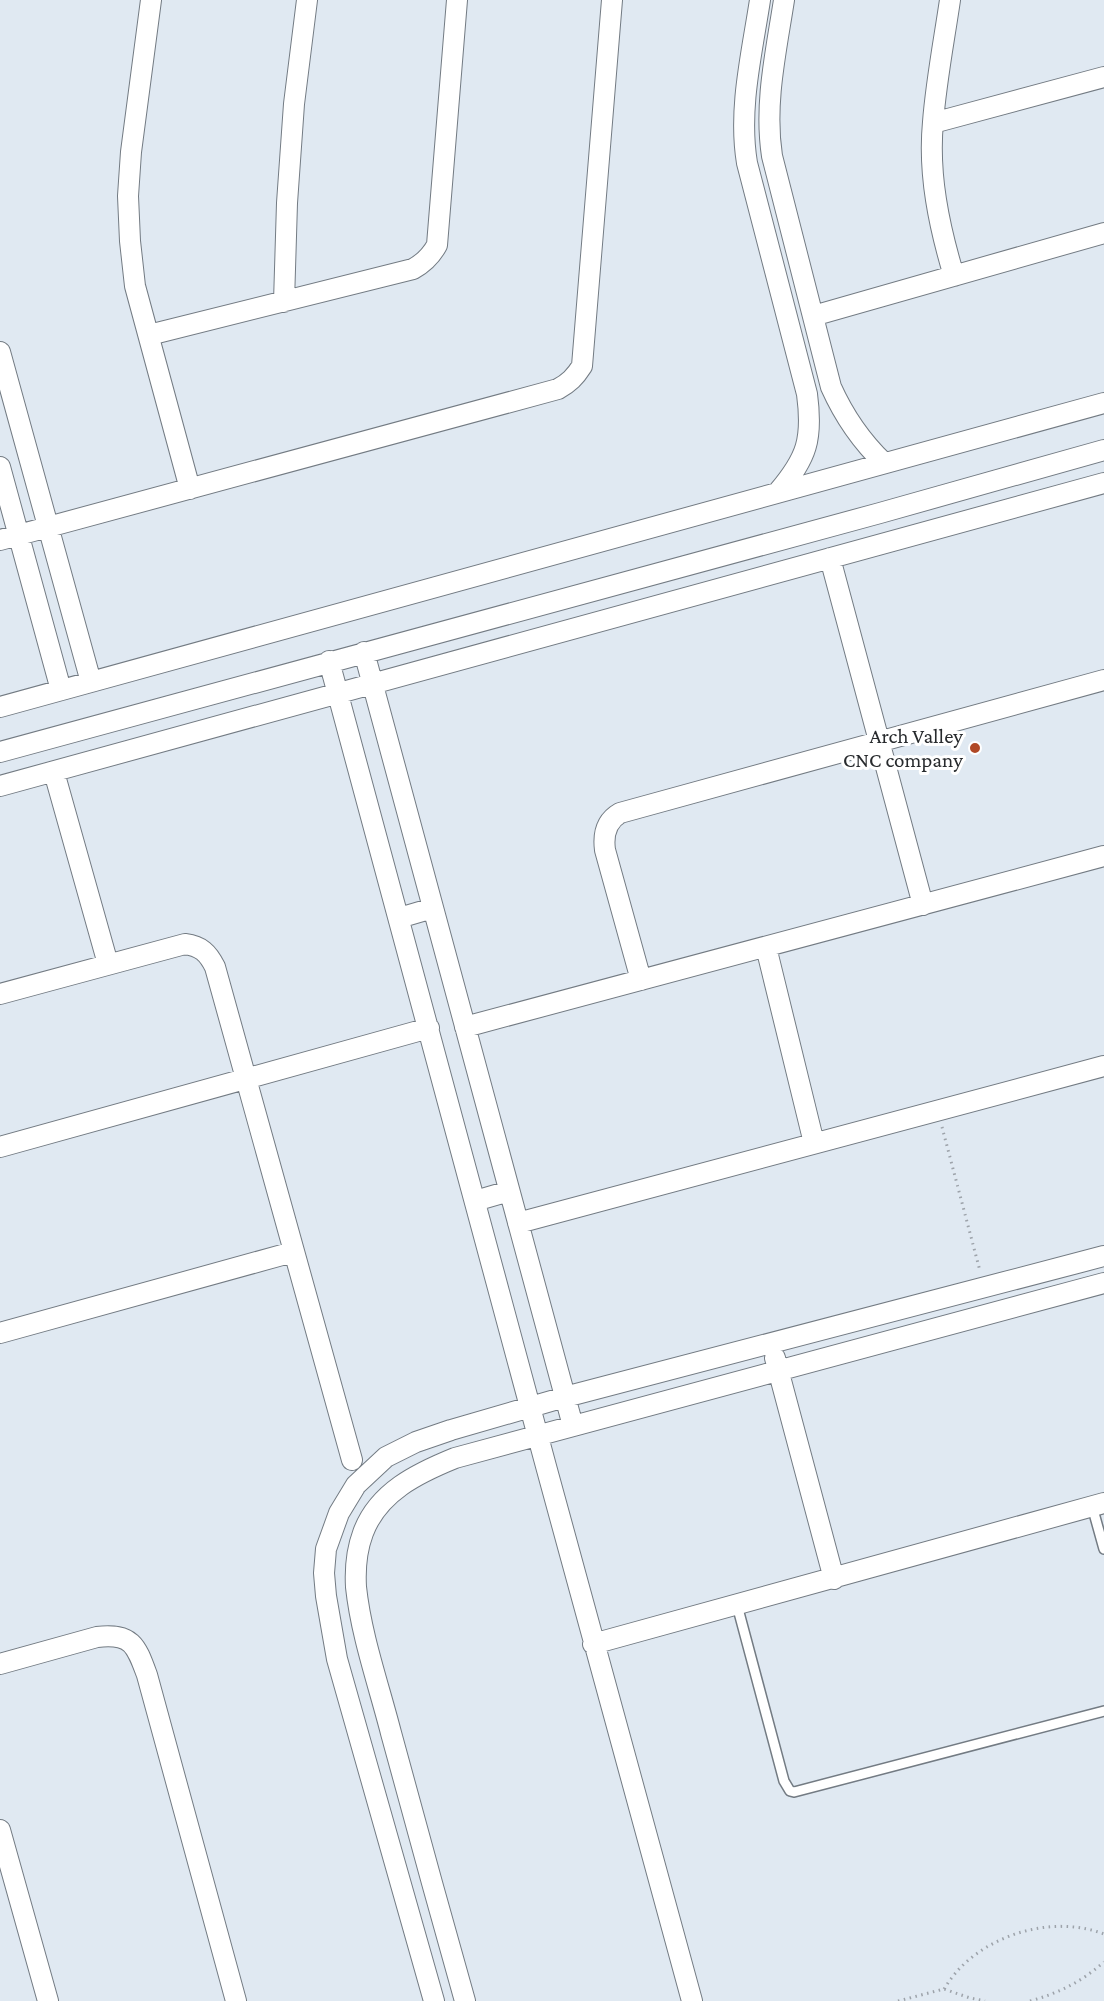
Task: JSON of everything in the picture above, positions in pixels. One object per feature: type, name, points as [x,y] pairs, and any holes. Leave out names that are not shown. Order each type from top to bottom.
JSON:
[{"type":"street","points":[[151,0],[131,152],[128,196],[130,241],[135,286],[190,489]]},
{"type":"street","points":[[284,302],[287,203],[294,104],[307,0]]},
{"type":"street","points":[[149,335],[413,269],[423,263],[437,244],[457,0]]},
{"type":"street","points":[[9,538],[558,389],[576,376],[582,366],[612,0]]},
{"type":"street","points":[[760,0],[745,105],[744,144],[807,394],[810,420],[807,447],[796,472],[778,492]]},
{"type":"street","points":[[784,0],[770,98],[769,137],[772,156],[831,387],[843,414],[861,439],[884,463]]},
{"type":"street","points":[[950,0],[933,123],[932,162],[943,239],[954,276]]},
{"type":"street","points":[[933,123],[1104,77]]},
{"type":"street","points":[[813,316],[1104,233]]},
{"type":"street","points":[[0,352],[91,682]]},
{"type":"street","points":[[0,707],[1104,403]]},
{"type":"street","points":[[0,752],[1104,450]]},
{"type":"street","points":[[0,467],[9,538],[61,690]]},
{"type":"street","points":[[0,786],[1104,483]]},
{"type":"street","points":[[880,513],[890,542]]},
{"type":"street","points":[[830,558],[923,905]]},
{"type":"street","points":[[634,580],[642,609]]},
{"type":"street","points":[[364,652],[573,1426]]},
{"type":"street","points":[[329,661],[593,1644],[692,2001]]},
{"type":"street","points":[[641,980],[605,850],[605,833],[613,817],[620,813],[1104,680]]},
{"type":"street","points":[[54,772],[108,964]]},
{"type":"street","points":[[465,1027],[1104,856]]},
{"type":"street","points":[[399,918],[433,908]]},
{"type":"street","points":[[0,994],[185,944],[203,949],[215,967],[352,1460]]},
{"type":"street","points":[[765,947],[814,1143]]},
{"type":"street","points":[[0,1147],[429,1028]]},
{"type":"street","points":[[518,1223],[1104,1065]]},
{"type":"street","points":[[475,1201],[509,1191]]},
{"type":"street","points":[[0,1333],[293,1252]]},
{"type":"street","points":[[434,2001],[337,1659],[326,1596],[324,1573],[326,1549],[339,1513],[356,1485],[386,1457],[416,1442],[451,1430],[565,1397],[1104,1256]]},
{"type":"street","points":[[1062,1266],[1069,1292]]},
{"type":"street","points":[[465,2001],[369,1650],[356,1586],[357,1558],[363,1532],[377,1507],[396,1488],[420,1472],[455,1458],[1104,1284]]},
{"type":"street","points":[[772,1344],[834,1579]]},
{"type":"street","points":[[593,1644],[1098,1504]]},
{"type":"street","points":[[0,1664],[97,1637],[112,1635],[128,1638],[137,1649],[147,1675],[236,2001]]},
{"type":"street","points":[[385,1827],[415,1820]]},
{"type":"street","points":[[0,1830],[48,2001]]},
{"type":"lane","points":[[1098,1504],[1104,1548]]},
{"type":"lane","points":[[737,1605],[784,1781],[790,1791],[795,1792],[1104,1711]]},
{"type":"path","points":[[938,1110],[984,1287]]},
{"type":"path","points":[[944,1989],[962,1966],[984,1948],[1010,1935],[1038,1928],[1066,1926],[1104,1934]]},
{"type":"path","points":[[1029,2001],[1055,1994],[1081,1981],[1104,1962]]},
{"type":"path","points":[[898,2001],[944,1989],[985,2001]]},
{"type":"place","name":"Arch Valley CNC company","points":[[975,748]]}]
